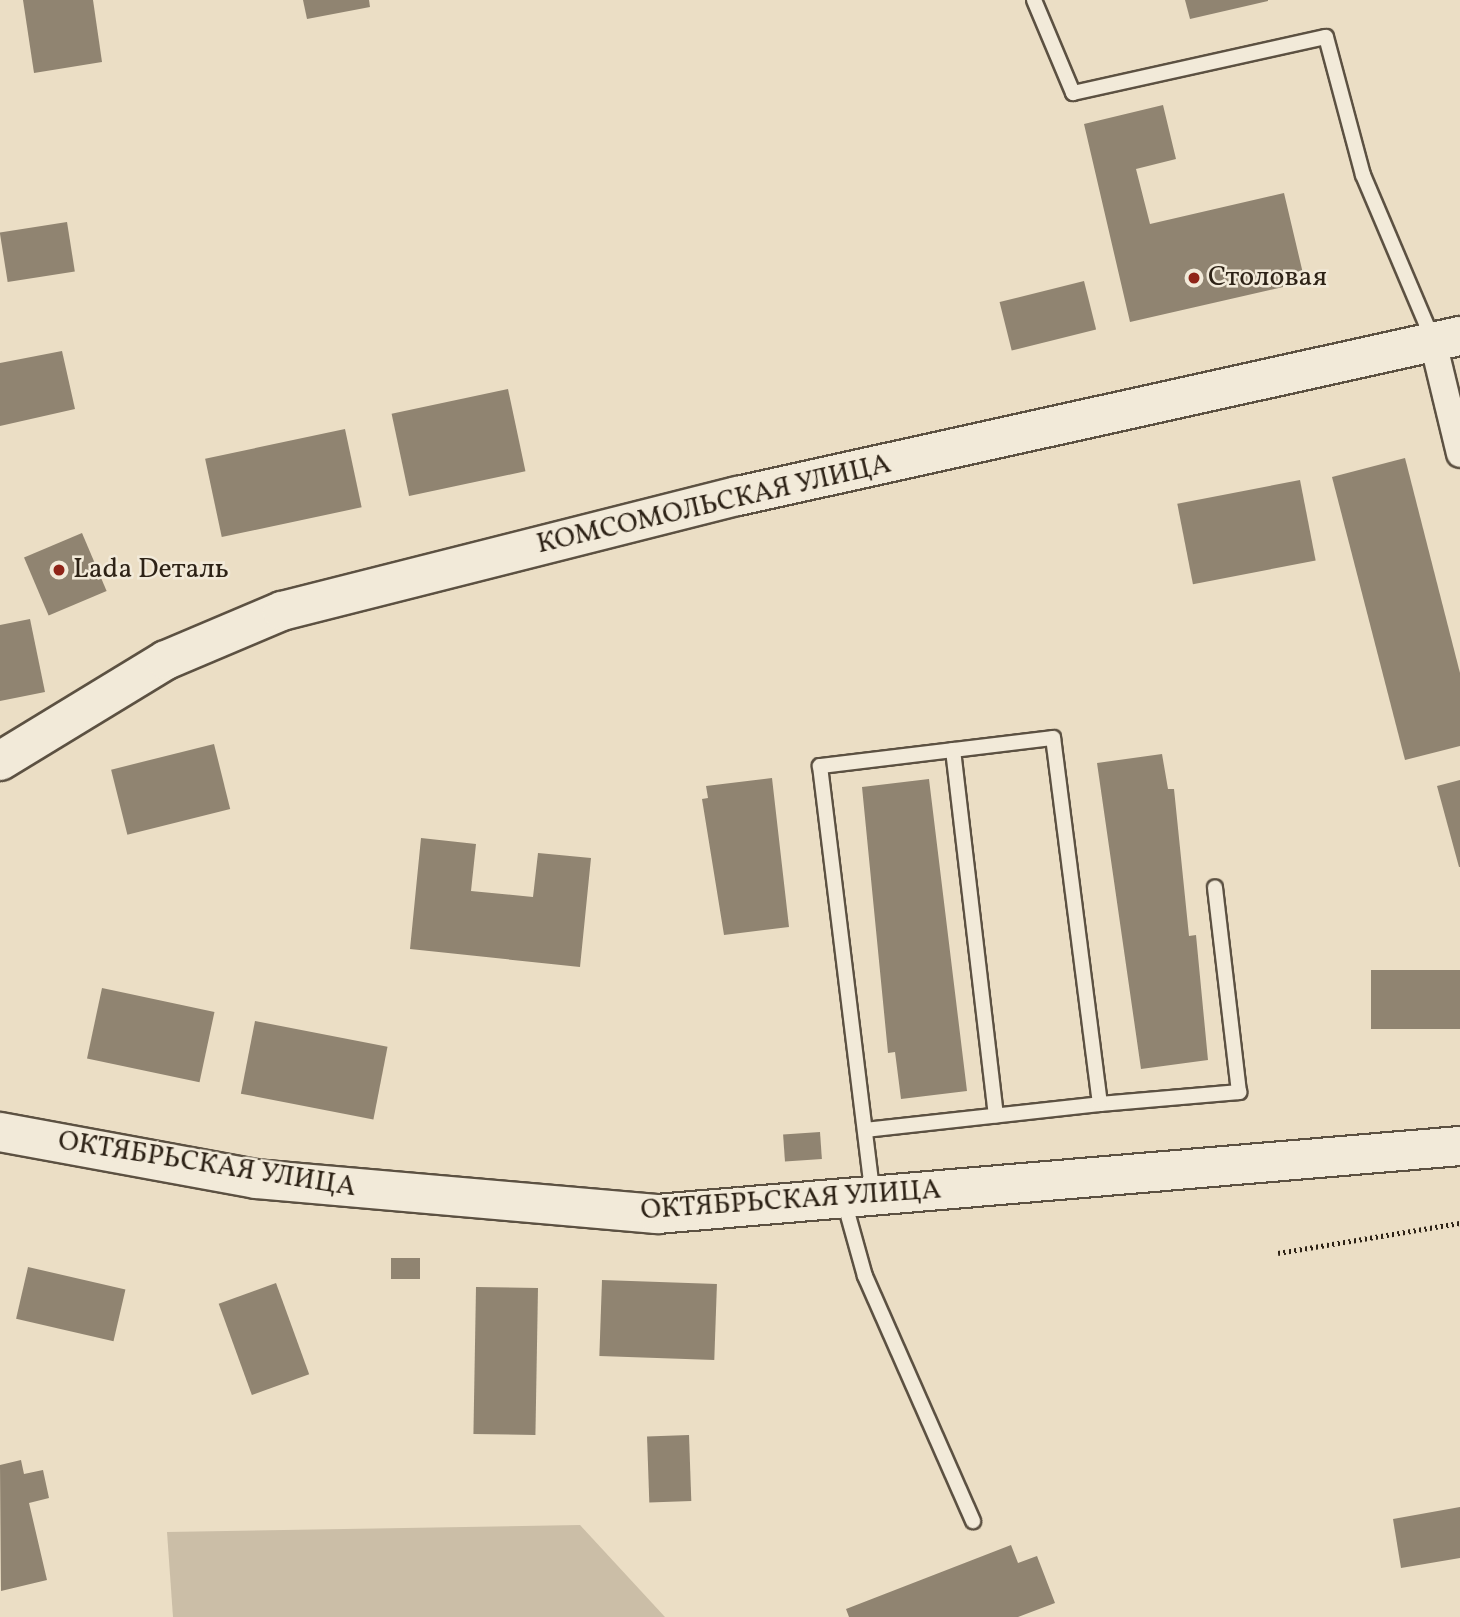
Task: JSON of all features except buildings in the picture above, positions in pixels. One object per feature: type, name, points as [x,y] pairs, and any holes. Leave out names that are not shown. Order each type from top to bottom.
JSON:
[{"type":"main road","name":"КОМСОМОЛЬСКАЯ УЛИЦА","points":[[0,761],[166,660],[282,611],[738,496],[1447,339]]},
{"type":"main road","name":"ОКТЯБРЬСКАЯ УЛИЦА","points":[[0,1132],[256,1179],[544,1208],[657,1214],[1460,1146]]},
{"type":"street","points":[[1447,339],[1460,454]]},
{"type":"lane","points":[[1034,0],[1073,93],[1326,37],[1363,175],[1447,339]]},
{"type":"lane","points":[[973,1521],[865,1276],[858,1197],[865,1129],[820,766],[1053,738],[1100,1104]]},
{"type":"lane","points":[[953,750],[996,1115]]},
{"type":"lane","points":[[865,1129],[1239,1092],[1216,887]]},
{"type":"path","points":[[1278,1253],[1460,1223]]},
{"type":"shaded area","points":[[580,1525],[665,1617],[173,1617],[167,1532]]},
{"type":"place","name":"Столовая","points":[[1194,278]]},
{"type":"place","name":"Lada Dеталь","points":[[59,570]]}]
